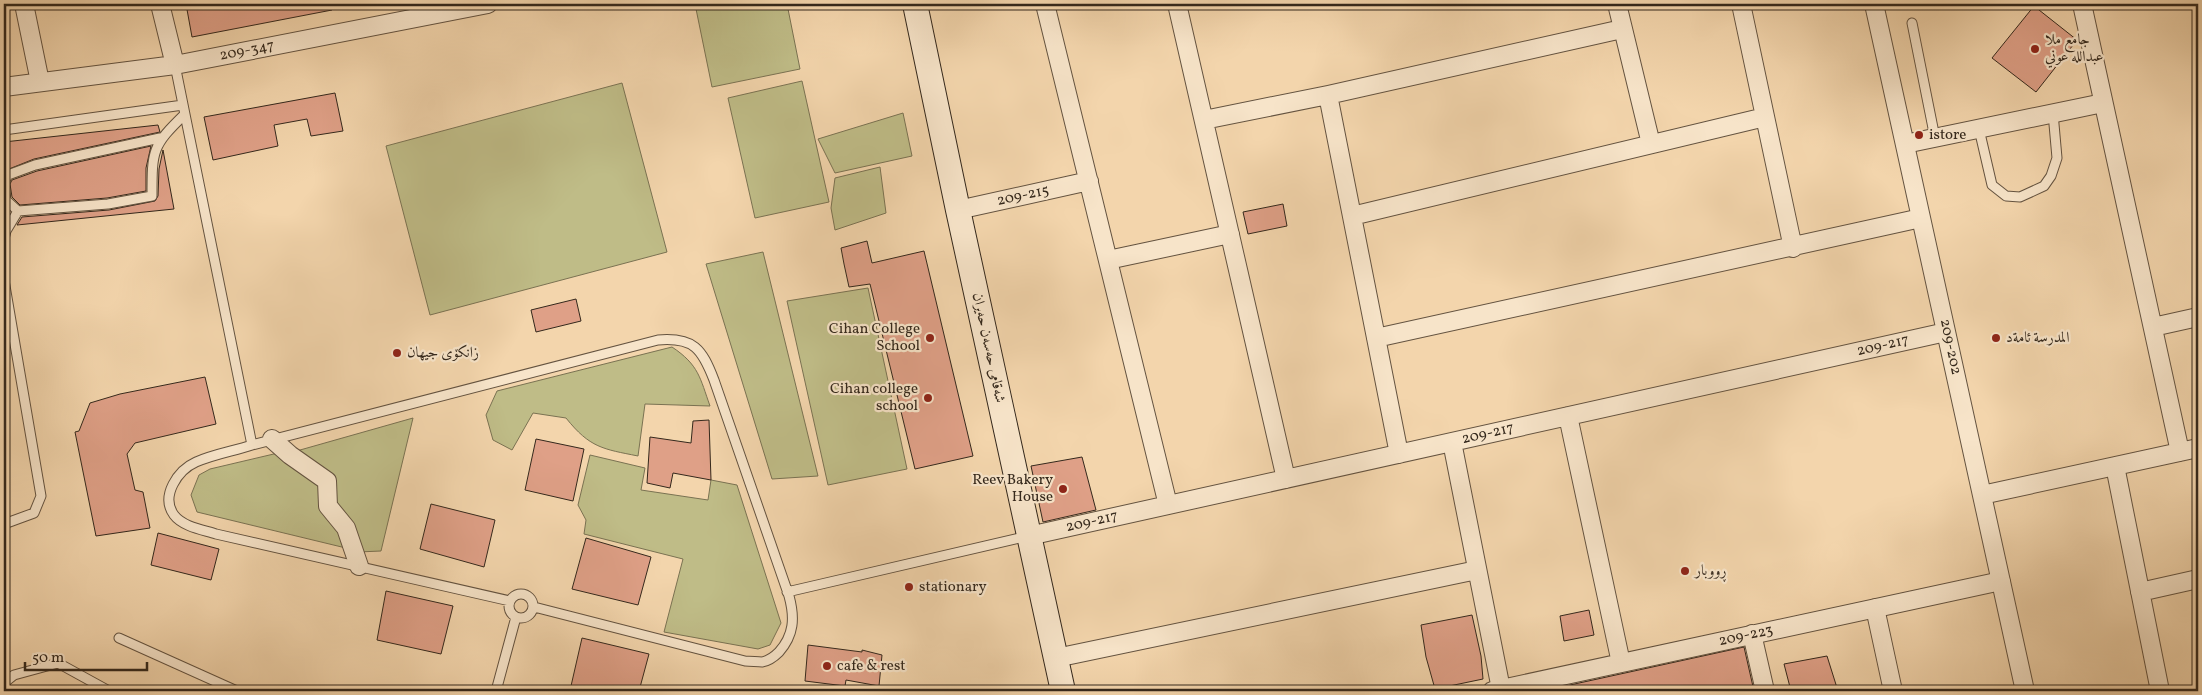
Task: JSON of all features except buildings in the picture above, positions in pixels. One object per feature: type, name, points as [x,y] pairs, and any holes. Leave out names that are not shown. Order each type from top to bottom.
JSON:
[{"type":"street","points":[[24,4],[40,82]]},
{"type":"street","points":[[160,4],[175,65]]},
{"type":"street","name":"209-347","points":[[4,87],[175,65],[488,4]]},
{"type":"street","name":"شەقامی حەسەن حەیران","points":[[915,4],[1063,691]]},
{"type":"street","points":[[1045,4],[1168,505]]},
{"type":"street","points":[[1178,4],[1286,479]]},
{"type":"street","points":[[1617,4],[1651,144]]},
{"type":"street","points":[[1741,4],[1793,248]]},
{"type":"street","name":"209-202","points":[[1874,4],[2025,691]]},
{"type":"street","points":[[2082,4],[2180,452]]},
{"type":"street","points":[[1204,120],[1328,95],[1622,29]]},
{"type":"street","points":[[1328,95],[1399,454]]},
{"type":"street","points":[[1905,144],[2104,103]]},
{"type":"street","points":[[1352,216],[1765,117]]},
{"type":"street","name":"209-215","points":[[958,210],[1088,181]]},
{"type":"street","points":[[1376,338],[1793,248],[1921,218]]},
{"type":"street","points":[[1108,260],[1230,234]]},
{"type":"street","points":[[2153,326],[2198,317]]},
{"type":"street","name":"209-217","points":[[1029,536],[1946,332]]},
{"type":"street","points":[[1568,416],[1621,663]]},
{"type":"street","points":[[272,440],[327,481],[328,506],[346,528],[358,566]]},
{"type":"street","points":[[1452,442],[1477,570],[1496,690]]},
{"type":"street","points":[[1982,495],[2198,448]]},
{"type":"street","points":[[2115,466],[2160,691]]},
{"type":"street","points":[[1056,658],[1477,570]]},
{"type":"street","points":[[2140,592],[2198,579]]},
{"type":"street","name":"209-223","points":[[1496,690],[2001,580]]},
{"type":"street","points":[[1875,608],[1893,691]]},
{"type":"street","points":[[1752,634],[1765,691]]},
{"type":"lane","points":[[1912,23],[1935,138]]},
{"type":"lane","points":[[175,65],[252,445]]},
{"type":"lane","points":[[4,130],[184,110]]},
{"type":"lane","points":[[18,212],[108,204],[152,196],[152,161],[160,138],[184,110]]},
{"type":"lane","points":[[1979,129],[1992,185],[2006,196],[2020,197],[2044,186],[2051,176],[2057,158],[2053,113]]},
{"type":"lane","points":[[18,212],[6,200],[4,183],[8,174],[35,166],[160,138]]},
{"type":"lane","points":[[4,239],[6,231],[18,212]]},
{"type":"lane","points":[[4,280],[41,496],[34,513],[4,524]]},
{"type":"lane","points":[[510,601],[216,534],[190,526],[175,516],[170,506],[170,492],[175,479],[183,469],[196,462],[252,445],[658,340],[672,339],[685,341],[701,351],[708,363],[787,592],[792,612],[793,627],[790,638],[775,656],[763,662],[746,661],[534,607]]},
{"type":"lane","points":[[787,592],[1029,536]]},
{"type":"lane","points":[[516,617],[509,608],[510,601],[516,595],[524,594],[531,599],[534,607]]},
{"type":"lane","points":[[516,617],[528,617],[534,607]]},
{"type":"lane","points":[[496,691],[516,617]]},
{"type":"lane","points":[[118,638],[237,691]]},
{"type":"lane","points":[[4,683],[14,674],[58,663],[109,691]]},
{"type":"shaded area","points":[[695,4],[787,4],[800,69],[712,87]]},
{"type":"shaded area","points":[[802,81],[829,202],[755,218],[728,98]]},
{"type":"shaded area","points":[[622,83],[667,252],[430,315],[386,146]]},
{"type":"shaded area","points":[[903,113],[912,156],[835,173],[818,139]]},
{"type":"shaded area","points":[[880,167],[886,213],[835,230],[831,208],[835,178]]},
{"type":"shaded area","points":[[763,252],[818,476],[772,479],[706,264]]},
{"type":"shaded area","points":[[868,288],[907,469],[828,485],[787,301]]},
{"type":"shaded area","points":[[672,347],[693,366],[701,380],[710,406],[645,404],[638,456],[598,446],[582,436],[566,418],[533,413],[512,450],[493,440],[486,415],[497,391]]},
{"type":"shaded area","points":[[413,418],[381,551],[358,552],[333,506],[333,481],[293,452]]},
{"type":"shaded area","points":[[278,453],[322,484],[350,549],[197,512],[191,495],[199,475],[210,469]]},
{"type":"shaded area","points":[[590,455],[645,468],[641,490],[708,500],[711,480],[737,485],[781,623],[770,645],[758,649],[664,632],[683,559],[584,534],[586,520],[578,505]]},
{"type":"place","name":"جامع ملا عبدالله عوني","points":[[2035,49]]},
{"type":"place","name":"istore","points":[[1919,135]]},
{"type":"place","name":"Cihan College School","points":[[930,338]]},
{"type":"place","name":"المدرسة ئامةد","points":[[1996,338]]},
{"type":"place","name":"زانکۆی جیھان","points":[[397,353]]},
{"type":"place","name":"Cihan college school","points":[[928,398]]},
{"type":"place","name":"Reev Bakery House","points":[[1063,489]]},
{"type":"place","name":"ڕووبار","points":[[1685,571]]},
{"type":"place","name":"stationary","points":[[909,587]]},
{"type":"place","name":"cafe & rest","points":[[827,666]]}]
